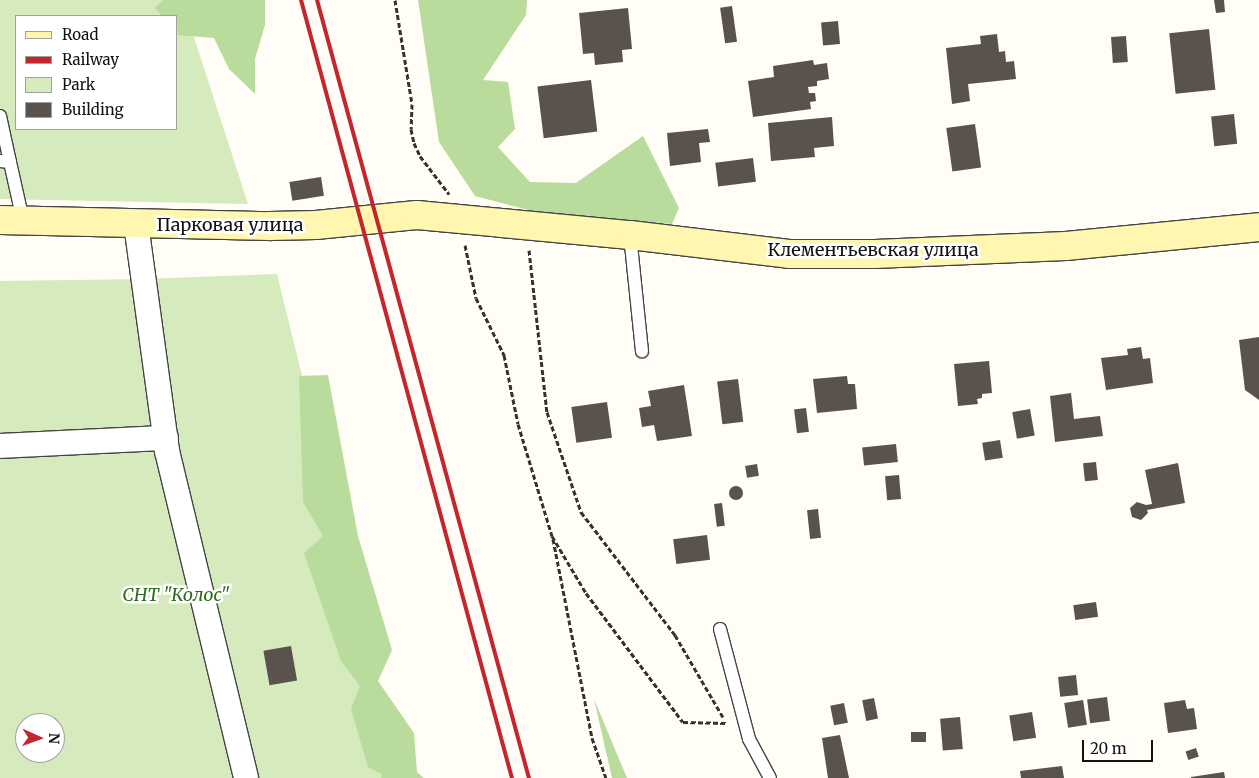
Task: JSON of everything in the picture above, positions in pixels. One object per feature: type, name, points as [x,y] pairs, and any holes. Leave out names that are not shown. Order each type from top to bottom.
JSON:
[{"type":"street","name":"Парковая улица","points":[[12,220],[270,226],[316,225],[393,216],[459,218]]},
{"type":"street","name":"Клементьевская улица","points":[[459,218],[630,235],[789,254],[875,254],[1066,246],[1259,227]]},
{"type":"street","points":[[136,224],[166,438],[246,778]]},
{"type":"street","points":[[0,446],[166,438]]},
{"type":"lane","points":[[0,116],[12,220]]},
{"type":"lane","points":[[630,235],[642,351]]},
{"type":"lane","points":[[720,629],[749,739],[770,778]]},
{"type":"path","points":[[395,0],[412,104],[410,129],[420,156],[447,190],[459,218],[476,298],[504,355],[518,424],[552,536],[592,738],[606,778]]},
{"type":"path","points":[[526,224],[547,412],[581,512],[675,635],[727,724],[749,739]]},
{"type":"path","points":[[552,536],[586,593],[682,722],[727,724]]},
{"type":"green space","points":[[0,0],[182,0],[248,204],[0,199]]},
{"type":"green space","points":[[163,0],[265,0],[265,25],[255,59],[255,94],[229,69],[214,38],[178,35],[178,15],[161,15],[155,8]]},
{"type":"green space","points":[[418,0],[527,0],[526,15],[483,80],[508,82],[515,129],[498,147],[530,182],[576,183],[643,136],[679,208],[672,224],[540,213],[475,196],[439,142]]},
{"type":"green space","name":"СНТ \"Колос\"","points":[[277,274],[401,778],[0,778],[0,281],[144,279]]},
{"type":"green space","points":[[328,375],[358,536],[392,650],[378,681],[414,733],[417,772],[424,778],[381,778],[382,774],[368,767],[351,709],[360,686],[341,661],[304,553],[323,536],[303,502],[299,376]]},
{"type":"green space","points":[[594,699],[627,778],[612,778]]},
{"type":"building","points":[[1214,0],[1224,0],[1225,12],[1216,13]]},
{"type":"building","points":[[732,6],[737,42],[725,43],[720,8]]},
{"type":"building","points":[[628,8],[632,49],[622,50],[623,62],[595,65],[594,53],[583,54],[579,13]]},
{"type":"building","points":[[838,21],[840,44],[823,45],[821,22]]},
{"type":"building","points":[[1209,29],[1215,90],[1176,94],[1169,33]]},
{"type":"building","points":[[997,34],[999,52],[1005,51],[1006,62],[1014,61],[1016,79],[968,84],[970,101],[952,104],[946,48],[981,44],[980,36]]},
{"type":"building","points":[[1126,36],[1128,62],[1113,63],[1111,37]]},
{"type":"building","points":[[813,60],[814,65],[827,63],[829,79],[817,81],[817,86],[808,87],[809,93],[815,93],[816,101],[810,102],[811,109],[753,117],[748,81],[774,77],[773,66]]},
{"type":"building","points":[[591,80],[597,132],[544,138],[537,87]]},
{"type":"building","points":[[1234,114],[1237,144],[1214,146],[1211,116]]},
{"type":"building","points":[[832,117],[834,146],[814,148],[815,157],[771,161],[768,123]]},
{"type":"building","points":[[975,124],[981,168],[952,172],[946,128]]},
{"type":"building","points":[[708,129],[710,142],[699,143],[701,162],[670,166],[667,133]]},
{"type":"building","points":[[753,158],[756,182],[718,186],[715,163]]},
{"type":"building","points":[[321,177],[324,196],[292,201],[289,182]]},
{"type":"building","points":[[1259,337],[1259,400],[1245,390],[1239,340]]},
{"type":"building","points":[[1141,347],[1143,359],[1150,358],[1153,383],[1106,390],[1101,358],[1128,355],[1127,349]]},
{"type":"building","points":[[989,361],[992,393],[982,394],[982,398],[977,399],[978,404],[958,406],[954,364]]},
{"type":"building","points":[[847,376],[848,384],[855,384],[857,409],[817,413],[813,379]]},
{"type":"building","points":[[738,379],[743,422],[722,424],[717,382]]},
{"type":"building","points":[[684,385],[692,436],[657,441],[654,425],[642,427],[639,408],[651,406],[648,391]]},
{"type":"building","points":[[1071,393],[1074,419],[1100,416],[1103,436],[1055,442],[1050,396]]},
{"type":"building","points":[[607,402],[612,438],[576,443],[571,407]]},
{"type":"building","points":[[806,408],[809,432],[797,433],[794,409]]},
{"type":"building","points":[[1030,409],[1035,436],[1017,439],[1012,412]]},
{"type":"building","points":[[1000,440],[1003,458],[985,461],[982,443]]},
{"type":"building","points":[[896,444],[898,462],[864,465],[862,448]]},
{"type":"building","points":[[1096,462],[1098,480],[1085,481],[1083,463]]},
{"type":"building","points":[[1178,463],[1185,503],[1147,510],[1148,513],[1141,520],[1132,517],[1130,508],[1137,502],[1146,505],[1152,504],[1145,470]]},
{"type":"building","points":[[757,464],[759,476],[747,478],[745,466]]},
{"type":"building","points":[[899,475],[901,499],[887,500],[885,476]]},
{"type":"building","points":[[736,486],[741,488],[743,493],[741,498],[736,500],[731,498],[729,493],[731,488]]},
{"type":"building","points":[[722,503],[725,526],[717,527],[714,504]]},
{"type":"building","points":[[818,509],[821,538],[810,539],[807,510]]},
{"type":"building","points":[[707,535],[710,560],[676,564],[673,539]]},
{"type":"building","points":[[1096,602],[1098,617],[1075,620],[1073,605]]},
{"type":"building","points":[[291,646],[297,680],[270,685],[263,651]]},
{"type":"building","points":[[1076,675],[1078,695],[1060,697],[1058,677]]},
{"type":"building","points":[[1107,697],[1110,721],[1090,723],[1087,699]]},
{"type":"building","points":[[874,698],[878,719],[866,721],[862,700]]},
{"type":"building","points":[[1083,700],[1087,725],[1068,728],[1064,703]]},
{"type":"building","points":[[1185,700],[1187,709],[1194,708],[1197,729],[1168,733],[1164,703]]},
{"type":"building","points":[[844,703],[848,723],[834,725],[830,706]]},
{"type":"building","points":[[1032,712],[1036,738],[1013,741],[1009,716]]},
{"type":"building","points":[[960,717],[963,749],[943,751],[940,719]]},
{"type":"building","points":[[911,732],[926,732],[926,742],[911,742]]},
{"type":"building","points":[[840,735],[849,778],[828,778],[822,738]]},
{"type":"building","points":[[1196,748],[1199,757],[1188,760],[1186,751]]},
{"type":"building","points":[[1062,766],[1064,778],[1021,778],[1020,771]]},
{"type":"building","points":[[1224,772],[1225,778],[1191,778],[1191,777]]},
{"type":"railway","points":[[301,0],[512,778]]},
{"type":"railway","points":[[317,0],[529,778]]}]
